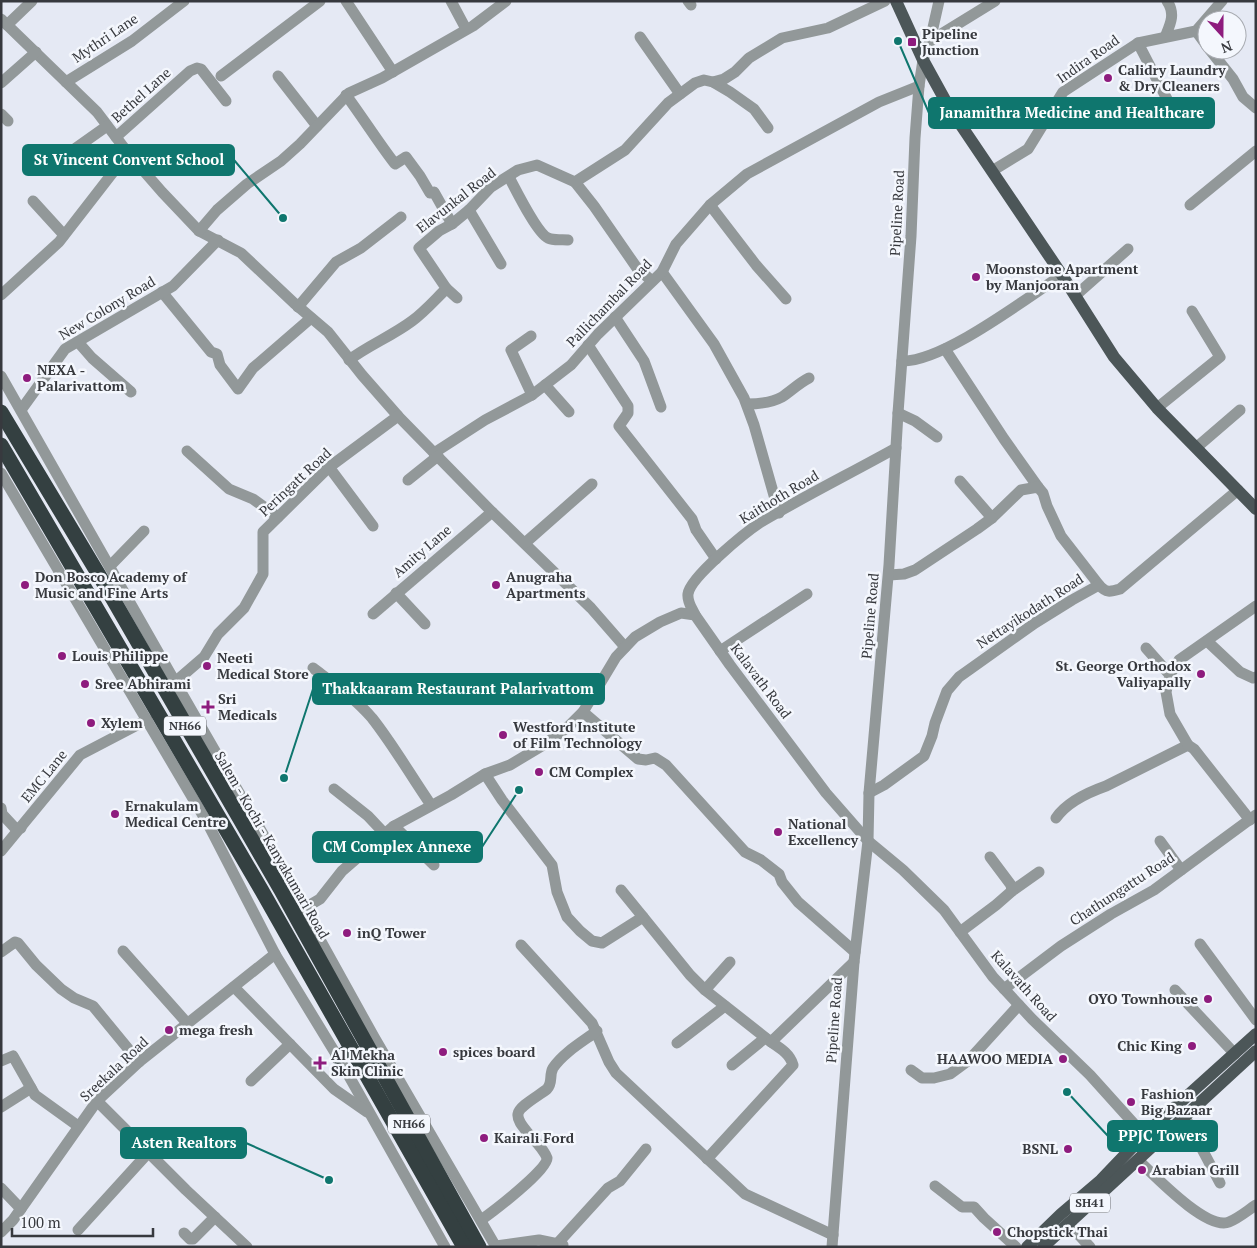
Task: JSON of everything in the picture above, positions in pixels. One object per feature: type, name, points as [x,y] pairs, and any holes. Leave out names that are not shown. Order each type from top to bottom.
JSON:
[{"type":"highway","name":"Salem - Kochi - Kanyakumari Road","points":[[1,412],[99,575],[281,890],[363,1043],[479,1247]]},
{"type":"highway","name":"Salem - Kochi - Kanyakumari Road","points":[[1,446],[30,508],[154,720],[262,891],[363,1043],[464,1247]]},
{"type":"highway","points":[[154,720],[178,713]]},
{"type":"highway","points":[[338,1057],[363,1043]]},
{"type":"main road","points":[[896,1],[923,60],[950,109],[1062,275],[1114,357],[1157,408],[1256,509]]},
{"type":"main road","name":"SH41","points":[[1043,1247],[1068,1222],[1185,1117],[1234,1054],[1256,1034]]},
{"type":"main road","name":"SH41","points":[[1027,1247],[1061,1214],[1101,1180],[1144,1135],[1214,1082],[1254,1056]]},
{"type":"street","points":[[32,1],[4,22],[96,112],[128,153],[199,232],[242,253],[298,307],[328,332],[349,360],[398,416],[590,608],[625,648]]},
{"type":"street","name":"Mythri Lane","points":[[66,82],[132,41],[184,1]]},
{"type":"street","points":[[221,76],[320,1]]},
{"type":"street","points":[[346,1],[393,72]]},
{"type":"street","points":[[451,1],[466,29]]},
{"type":"street","points":[[199,232],[217,210],[247,184],[281,161],[346,95],[393,72],[466,29],[506,1]]},
{"type":"street","points":[[713,82],[724,79],[735,72],[749,58],[782,38],[828,28],[885,1]]},
{"type":"street","name":"Pipeline Road","points":[[832,1241],[855,957],[868,841],[869,792],[889,575],[919,86],[923,60],[930,41],[939,1]]},
{"type":"street","points":[[930,41],[994,1]]},
{"type":"street","points":[[1165,37],[1172,20],[1172,13],[1167,1]]},
{"type":"street","points":[[1196,31],[1222,1]]},
{"type":"street","name":"Indira Road","points":[[992,172],[1028,149],[1064,92],[1138,43],[1196,31]]},
{"type":"street","points":[[640,37],[680,94]]},
{"type":"street","points":[[1138,43],[1168,100]]},
{"type":"street","points":[[1,83],[36,52]]},
{"type":"street","points":[[1218,60],[1233,79],[1242,97],[1254,103]]},
{"type":"street","name":"Bethel Lane","points":[[116,137],[185,76],[197,68],[201,69],[226,101]]},
{"type":"street","points":[[278,76],[317,126]]},
{"type":"street","points":[[652,281],[637,268],[576,182],[625,150],[668,102],[695,83],[704,80],[713,82],[754,109],[768,128]]},
{"type":"street","name":"Pallichambal Road","points":[[408,480],[436,454],[485,420],[532,395],[571,365],[615,317],[662,272],[676,244],[710,206],[747,174],[879,102],[919,86]]},
{"type":"street","points":[[346,95],[394,164],[406,157],[430,193],[434,192],[452,224]]},
{"type":"street","points":[[59,160],[107,126]]},
{"type":"street","points":[[1190,205],[1256,151]]},
{"type":"street","points":[[1,295],[64,235],[128,153]]},
{"type":"street","name":"Elavunkal Road","points":[[446,288],[419,248],[438,231],[452,224],[469,210],[491,187],[518,170],[536,165],[576,182]]},
{"type":"street","points":[[509,177],[544,236],[551,240],[568,240]]},
{"type":"street","points":[[33,201],[64,235]]},
{"type":"street","points":[[710,206],[756,265],[786,299]]},
{"type":"street","points":[[469,210],[501,264]]},
{"type":"street","points":[[298,307],[336,262],[361,248],[401,217]]},
{"type":"street","name":"New Colony Road","points":[[22,410],[65,349],[173,286],[218,240]]},
{"type":"street","points":[[1075,296],[1128,249]]},
{"type":"street","points":[[662,272],[714,344],[746,404],[754,425],[779,513]]},
{"type":"street","points":[[902,361],[911,361],[945,349],[1062,275]]},
{"type":"street","points":[[349,360],[413,320],[446,288],[457,298]]},
{"type":"street","points":[[162,292],[211,352],[218,354],[220,365],[238,389],[253,368],[311,318]]},
{"type":"street","points":[[1157,408],[1220,357],[1192,311]]},
{"type":"street","points":[[615,317],[644,361],[661,407]]},
{"type":"street","points":[[531,336],[511,350],[532,395]]},
{"type":"street","points":[[78,342],[92,358],[131,392]]},
{"type":"street","points":[[588,345],[628,406],[628,413],[619,426],[692,519],[696,530],[716,559]]},
{"type":"street","points":[[945,349],[1004,439],[1043,493],[1061,536],[1098,586]]},
{"type":"street","points":[[1,376],[290,881],[363,1043]]},
{"type":"street","points":[[746,404],[773,401],[808,378]]},
{"type":"street","points":[[545,385],[569,412]]},
{"type":"street","points":[[1197,447],[1240,410]]},
{"type":"street","points":[[898,413],[915,421],[937,438]]},
{"type":"street","name":"Peringatt Road","points":[[175,682],[204,657],[218,634],[244,608],[263,574],[263,532],[330,467],[398,416]]},
{"type":"street","name":"Kaithoth Road","points":[[695,615],[689,603],[688,592],[695,579],[716,559],[760,523],[896,448]]},
{"type":"street","points":[[187,450],[229,489],[253,499],[278,517]]},
{"type":"street","points":[[330,467],[372,526]]},
{"type":"street","points":[[1,473],[30,508]]},
{"type":"street","points":[[960,480],[992,518]]},
{"type":"street","points":[[525,543],[592,484]]},
{"type":"street","points":[[889,575],[904,574],[915,570],[992,518],[1021,490],[1038,487]]},
{"type":"street","name":"Nettayikodath Road","points":[[869,792],[884,785],[924,756],[947,691],[959,677],[1005,642],[1072,600],[1098,586],[1104,591],[1110,592],[1120,589],[1238,490]]},
{"type":"street","name":"Amity Lane","points":[[373,614],[492,512]]},
{"type":"street","points":[[110,566],[144,531]]},
{"type":"street","points":[[396,594],[425,624]]},
{"type":"street","points":[[720,651],[807,594]]},
{"type":"street","points":[[1253,817],[1194,749],[1188,745],[1170,714],[1166,692],[1170,675],[1179,660],[1256,606]]},
{"type":"street","points":[[303,909],[320,899],[342,871],[389,829],[485,774],[510,765],[545,744],[569,726],[583,712],[616,657],[635,637],[660,622],[681,613],[695,615]]},
{"type":"street","name":"Kalavath Road","points":[[695,615],[826,793],[868,841],[904,870],[944,910],[993,977],[1090,1075],[1144,1135]]},
{"type":"street","points":[[1207,641],[1240,672],[1253,678],[1256,676]]},
{"type":"street","points":[[1146,648],[1170,675]]},
{"type":"street","points":[[313,668],[340,688],[371,717],[404,763],[430,805]]},
{"type":"street","points":[[583,712],[638,759],[655,758],[666,765],[745,852],[761,860],[779,874],[798,902],[855,957],[768,1040],[732,1065]]},
{"type":"street","points":[[154,720],[275,954],[338,1057],[445,1247]]},
{"type":"street","name":"EMC Lane","points":[[1,851],[80,755],[154,720]]},
{"type":"street","points":[[1056,818],[1073,802],[1188,745]]},
{"type":"street","points":[[485,774],[502,800],[552,865],[562,906],[572,924],[592,940],[602,943],[643,917]]},
{"type":"street","points":[[334,789],[368,816],[389,829],[434,866]]},
{"type":"street","points":[[1,808],[2,814],[14,828],[21,828]]},
{"type":"street","name":"Chathungattu Road","points":[[1004,989],[1061,946],[1110,914],[1154,890],[1253,817]]},
{"type":"street","points":[[1160,841],[1181,870]]},
{"type":"street","points":[[990,857],[1011,885],[1012,891]]},
{"type":"street","points":[[960,932],[1039,872]]},
{"type":"street","points":[[621,890],[690,975],[705,990],[787,1055],[793,1065],[707,1159]]},
{"type":"street","points":[[1,952],[12,943],[18,943],[36,965],[61,989],[74,998],[93,1006],[139,1062]]},
{"type":"street","points":[[1200,944],[1256,1020]]},
{"type":"street","points":[[521,945],[592,1023],[597,1030],[609,1062],[616,1073],[745,1194],[832,1241]]},
{"type":"street","points":[[123,951],[187,1023]]},
{"type":"street","name":"Sreekala Road","points":[[1,1232],[21,1209],[97,1101],[139,1062],[275,954]]},
{"type":"street","points":[[705,990],[730,962]]},
{"type":"street","points":[[234,987],[334,1089],[371,1114]]},
{"type":"street","points":[[1175,990],[1234,1054]]},
{"type":"street","points":[[911,1070],[922,1078],[934,1078],[950,1074],[969,1060],[1019,1005]]},
{"type":"street","points":[[676,1043],[725,1006]]},
{"type":"street","points":[[480,1220],[529,1181],[546,1162],[547,1158],[520,1123],[519,1110],[549,1088],[552,1080],[551,1071],[559,1060],[597,1030]]},
{"type":"street","name":"Salem - Kochi - Kanyakumari Road","points":[[363,1043],[496,1247]]},
{"type":"street","points":[[251,1081],[290,1044]]},
{"type":"street","points":[[1,1061],[13,1056],[35,1095],[78,1126]]},
{"type":"street","points":[[1,1107],[31,1088]]},
{"type":"street","points":[[97,1101],[148,1153],[247,1247]]},
{"type":"street","points":[[1185,1117],[1220,1184]]},
{"type":"street","points":[[496,1247],[538,1240],[561,1245],[608,1188],[620,1181],[646,1149]]},
{"type":"street","points":[[78,1230],[148,1153]]},
{"type":"street","points":[[1138,1160],[1196,1213],[1217,1223],[1228,1223],[1256,1205]]},
{"type":"street","points":[[935,1186],[962,1207],[974,1206],[984,1218],[1016,1247]]},
{"type":"street","points":[[1,1188],[21,1209]]},
{"type":"street","points":[[184,1233],[190,1239],[193,1239],[215,1217]]},
{"type":"street","points":[[1068,1222],[1090,1247]]},
{"type":"place","name":"Janamithra Medicine and Healthcare","points":[[898,41]]},
{"type":"place","name":"Pipeline Junction","points":[[912,42]]},
{"type":"place","name":"Calidry Laundry & Dry Cleaners","points":[[1108,78]]},
{"type":"place","name":"St Vincent Convent School","points":[[283,218]]},
{"type":"place","name":"Moonstone Apartment by Manjooran","points":[[976,277]]},
{"type":"place","name":"NEXA - Palarivattom","points":[[27,378]]},
{"type":"place","name":"Don Bosco Academy of Music and Fine Arts","points":[[25,585]]},
{"type":"place","name":"Anugraha Apartments","points":[[496,585]]},
{"type":"place","name":"Louis Philippe","points":[[62,656]]},
{"type":"place","name":"Neeti Medical Store","points":[[207,666]]},
{"type":"place","name":"St. George Orthodox Valiyapally","points":[[1201,674]]},
{"type":"place","name":"Sree Abhirami","points":[[85,684]]},
{"type":"place","name":"Sri Medicals","points":[[208,707]]},
{"type":"place","name":"Xylem","points":[[91,723]]},
{"type":"place","name":"Westford Institute of Film Technology","points":[[503,735]]},
{"type":"place","name":"CM Complex","points":[[539,772]]},
{"type":"place","name":"Thakkaaram Restaurant Palarivattom","points":[[284,778]]},
{"type":"place","name":"CM Complex Annexe","points":[[519,790]]},
{"type":"place","name":"Ernakulam Medical Centre","points":[[115,814]]},
{"type":"place","name":"National Excellency","points":[[778,832]]},
{"type":"place","name":"inQ Tower","points":[[347,933]]},
{"type":"place","name":"OYO Townhouse","points":[[1208,999]]},
{"type":"place","name":"mega fresh","points":[[169,1030]]},
{"type":"place","name":"Chic King","points":[[1192,1046]]},
{"type":"place","name":"spices board","points":[[443,1052]]},
{"type":"place","name":"HAAWOO MEDIA","points":[[1063,1059]]},
{"type":"place","name":"Al Mekha Skin Clinic","points":[[320,1063]]},
{"type":"place","name":"PPJC Towers","points":[[1067,1092]]},
{"type":"place","name":"Fashion Big Bazaar","points":[[1131,1102]]},
{"type":"place","name":"Kairali Ford","points":[[484,1138]]},
{"type":"place","name":"BSNL","points":[[1068,1149]]},
{"type":"place","name":"Arabian Grill","points":[[1142,1170]]},
{"type":"place","name":"Asten Realtors","points":[[329,1180]]},
{"type":"place","name":"Chopstick Thai","points":[[997,1232]]}]
